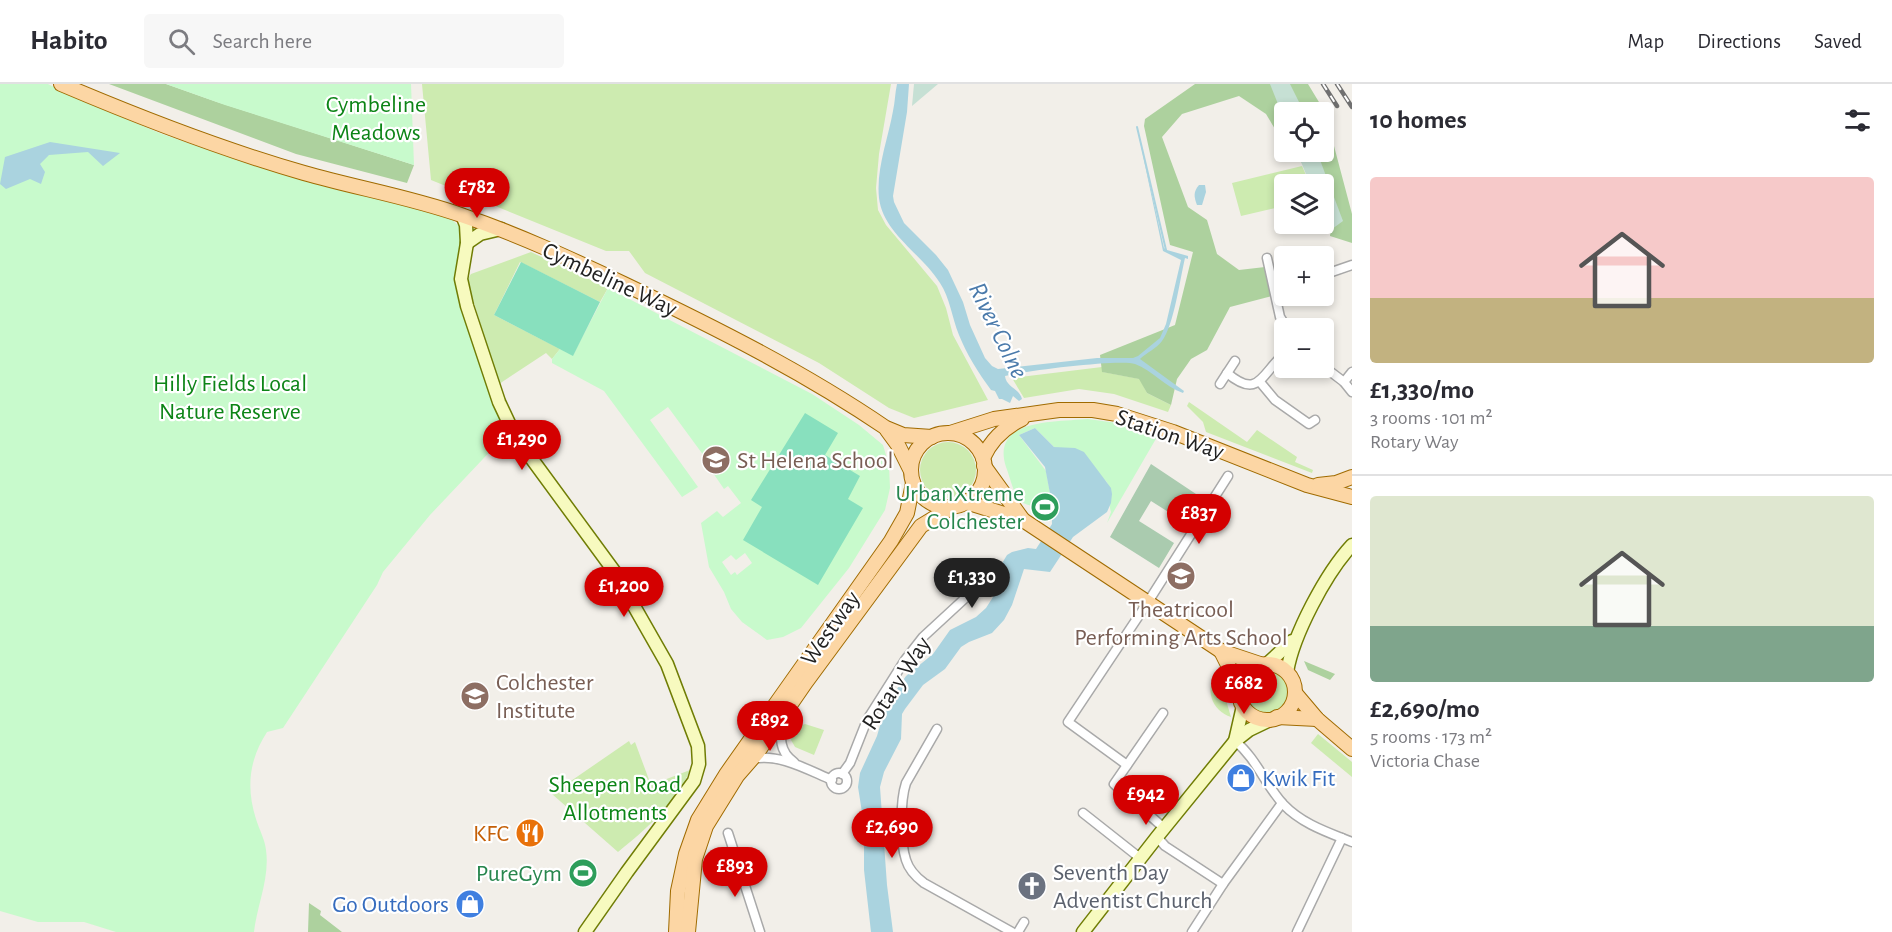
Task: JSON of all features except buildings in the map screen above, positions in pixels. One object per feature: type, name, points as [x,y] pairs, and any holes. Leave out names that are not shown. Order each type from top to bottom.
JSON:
[{"type":"main road","name":"Cymbeline Way","points":[[61,84],[143,119],[219,147],[304,173],[427,204],[501,229],[664,303],[772,358],[886,429]]},
{"type":"main road","name":"Station Way","points":[[950,433],[994,419],[1059,410],[1093,410],[1117,414],[1173,432],[1307,485],[1352,496]]},
{"type":"main road","name":"Station Way","points":[[984,462],[989,445],[994,439],[1010,424],[1029,415]]},
{"type":"main road","points":[[886,429],[898,445],[919,493],[931,503],[946,507],[960,504],[973,497],[981,486],[984,462]]},
{"type":"main road","points":[[886,429],[903,435],[932,437],[950,433],[972,442],[1023,520]]},
{"type":"main road","points":[[911,476],[917,450],[932,437]]},
{"type":"main road","points":[[994,439],[993,459],[1007,496]]},
{"type":"main road","name":"Westway","points":[[676,932],[678,891],[686,854],[698,820],[727,773],[891,541],[907,513],[911,476]]},
{"type":"main road","name":"Station Way","points":[[1307,485],[1336,483],[1352,478]]},
{"type":"main road","points":[[960,504],[999,511],[1023,520],[1221,651],[1264,664],[1274,664],[1287,672],[1293,681],[1295,693],[1317,719],[1352,749]]},
{"type":"main road","name":"Westway","points":[[688,932],[694,859],[706,826],[737,776],[752,759],[902,549],[921,526],[960,504]]},
{"type":"main road","points":[[938,516],[963,512],[999,511]]},
{"type":"main road","points":[[1221,651],[1235,679],[1241,701],[1254,717],[1317,719]]},
{"type":"main road","points":[[1241,701],[1239,686],[1244,676],[1250,669],[1264,664]]},
{"type":"main road","points":[[1275,718],[1288,709],[1295,693]]},
{"type":"street","points":[[462,215],[466,225],[467,243],[461,279],[467,306],[499,402],[515,436],[614,571],[649,631],[667,664],[698,746],[699,764],[694,781],[585,932]]},
{"type":"street","points":[[467,243],[480,234],[501,229]]},
{"type":"street","points":[[1267,258],[1274,289]]},
{"type":"street","points":[[1334,271],[1352,265]]},
{"type":"street","points":[[1220,384],[1235,362]]},
{"type":"street","points":[[1227,373],[1244,385],[1252,386],[1260,382],[1274,364]]},
{"type":"street","points":[[1344,382],[1352,372]]},
{"type":"street","points":[[1334,374],[1352,392]]},
{"type":"street","points":[[1260,382],[1275,400],[1309,424],[1315,420]]},
{"type":"street","points":[[1127,765],[1068,722],[1228,476]]},
{"type":"street","points":[[1287,672],[1296,635],[1334,567],[1352,545]]},
{"type":"street","name":"Rotary Way","points":[[842,774],[850,763],[867,720],[905,660],[923,637],[988,577]]},
{"type":"street","points":[[1264,664],[1296,635]]},
{"type":"street","points":[[1235,741],[1241,701]]},
{"type":"street","points":[[1164,713],[1114,784],[1161,832],[1165,846],[1223,884]]},
{"type":"street","points":[[782,717],[783,751],[788,759],[801,768]]},
{"type":"street","points":[[1083,932],[1235,741],[1249,730],[1275,718]]},
{"type":"street","points":[[937,729],[906,783],[903,793],[906,861],[910,869],[924,883],[1012,932]]},
{"type":"street","points":[[1235,741],[1246,750],[1282,803],[1306,823],[1352,842]]},
{"type":"street","points":[[752,759],[762,756],[773,758],[831,779],[836,788],[843,788],[847,779],[842,774],[835,775],[831,779]]},
{"type":"street","points":[[1192,932],[1223,884],[1282,803]]},
{"type":"street","points":[[1083,813],[1140,858]]},
{"type":"street","points":[[728,833],[760,932]]},
{"type":"street","points":[[1297,932],[1342,838]]},
{"type":"street","points":[[1018,932],[1024,922]]},
{"type":"green space","name":"Hilly Fields Local Nature Reserve","points":[[0,84],[48,84],[162,134],[252,165],[448,216],[462,229],[463,238],[456,275],[510,439],[504,443],[500,441],[430,515],[383,572],[377,585],[283,728],[267,732],[261,742],[253,763],[250,785],[253,807],[267,860],[254,932],[116,932],[84,922],[38,922],[0,911]]},
{"type":"green space","points":[[109,84],[166,84],[414,165],[407,183],[296,154]]},
{"type":"green space","name":"Cymbeline Meadows","points":[[166,84],[411,84],[414,165],[225,105]]},
{"type":"green space","points":[[422,84],[891,84],[879,154],[876,188],[878,210],[886,225],[937,286],[953,335],[988,400],[914,418],[889,408],[819,363],[645,273],[629,251],[606,251],[431,180]]},
{"type":"green space","points":[[914,84],[938,84],[912,106]]},
{"type":"green space","points":[[1195,84],[1308,84],[1319,102],[1274,102],[1274,127],[1266,114],[1239,96],[1182,114],[1162,137],[1188,207],[1207,220],[1217,254],[1239,270],[1265,267],[1272,296],[1230,307],[1207,350],[1191,359],[1177,379],[1171,405],[1147,393],[1139,379],[1102,372],[1100,355],[1175,325],[1193,252],[1170,245],[1144,126],[1145,119]]},
{"type":"green space","points":[[1270,84],[1290,84],[1299,102],[1277,102]]},
{"type":"green space","points":[[1334,146],[1352,214],[1352,243],[1330,236],[1334,234],[1334,174],[1313,174],[1301,162],[1334,162]]},
{"type":"green space","points":[[1301,162],[1321,162],[1325,174],[1306,174]]},
{"type":"green space","points":[[1302,166],[1306,174],[1274,174],[1274,208],[1241,216],[1232,183]]},
{"type":"green space","points":[[1334,197],[1343,221],[1334,228]]},
{"type":"green space","points":[[531,252],[608,288],[600,302],[520,262],[494,315],[560,349],[552,359],[546,353],[499,384],[467,280],[471,274]]},
{"type":"green space","points":[[521,262],[600,302],[573,356],[494,315]]},
{"type":"green space","points":[[608,288],[812,394],[859,425],[883,445],[889,465],[890,488],[885,510],[849,568],[801,628],[783,637],[767,640],[742,622],[731,609],[709,567],[701,523],[717,511],[723,517],[741,503],[728,486],[724,489],[713,473],[715,471],[668,407],[650,420],[698,487],[682,497],[604,391],[552,363],[552,359],[560,349],[573,355]],"holes":[[[745,553],[752,563],[737,575],[735,572],[731,575],[722,562],[731,555],[736,560]]]},
{"type":"green space","points":[[1102,367],[1103,372],[1140,379],[1147,393],[1171,405],[1168,412],[1114,394],[1079,389],[1024,398],[1012,378]]},
{"type":"green space","points":[[1189,402],[1247,442],[1257,430],[1297,457],[1295,462],[1313,470],[1312,473],[1206,432],[1203,422],[1187,406]]},
{"type":"green space","points":[[805,413],[838,433],[825,455],[860,476],[848,499],[863,508],[818,585],[743,540],[762,507],[751,500]]},
{"type":"green space","points":[[1088,419],[1124,424],[1157,437],[1107,523],[1111,512],[1111,494],[1106,481],[1054,447],[1035,428],[1019,435],[1046,471],[1052,519],[1037,508],[1020,501],[1006,467],[1004,451],[1008,439],[1017,431],[1029,426]]},
{"type":"green space","points":[[948,442],[959,444],[968,450],[974,459],[976,470],[974,481],[968,490],[959,496],[948,498],[937,496],[928,490],[922,481],[920,470],[922,459],[928,450],[937,444]]},
{"type":"green space","points":[[1151,464],[1205,500],[1189,525],[1151,501],[1139,521],[1174,543],[1159,568],[1110,537]]},
{"type":"green space","points":[[1304,661],[1335,674],[1330,680],[1308,670]]},
{"type":"green space","points":[[1267,670],[1282,677],[1289,692],[1282,707],[1267,714],[1252,707],[1245,692],[1252,677]]},
{"type":"green space","points":[[1218,673],[1231,717],[1219,710],[1212,698],[1211,685]]},
{"type":"green space","points":[[805,724],[824,730],[814,755],[795,747],[791,740],[796,729]]},
{"type":"green space","points":[[1318,734],[1352,762],[1352,777],[1311,743]]},
{"type":"green space","name":"Sheepen Road Allotments","points":[[629,741],[631,745],[635,742],[651,785],[690,770],[668,805],[618,852],[552,794]]},
{"type":"green space","points":[[309,903],[321,911],[320,915],[342,932],[308,932]]},
{"type":"water","points":[[897,84],[909,84],[894,202],[904,223],[948,270],[985,358],[998,369],[1097,358],[1133,358],[1160,338],[1166,324],[1181,260],[1163,251],[1137,127],[1164,248],[1188,256],[1188,259],[1185,258],[1166,334],[1160,344],[1140,359],[1184,391],[1183,393],[1135,364],[1111,363],[1005,376],[1022,399],[1019,401],[1013,396],[1010,403],[999,399],[982,377],[966,350],[940,283],[895,233],[882,211],[879,198],[879,176]]},
{"type":"water","points":[[50,142],[120,153],[103,166],[88,152],[49,155],[40,164],[45,172],[41,184],[30,179],[6,189],[0,184],[5,157]]},
{"type":"water","points":[[1199,185],[1205,185],[1206,192],[1202,205],[1197,205],[1195,197]]},
{"type":"water","points":[[1035,428],[1054,447],[1075,448],[1084,452],[1111,488],[1111,503],[1107,512],[1073,537],[1050,572],[1024,569],[1012,605],[1004,620],[992,633],[961,647],[945,669],[923,685],[902,714],[901,739],[884,772],[880,787],[893,932],[871,932],[864,870],[864,825],[858,787],[860,773],[877,736],[886,705],[906,676],[933,654],[950,630],[976,617],[986,608],[993,597],[998,570],[1007,555],[1028,548],[1036,549],[1052,524],[1051,499],[1045,467],[1019,435]]},
{"type":"waterway","points":[[1137,127],[1166,250]]},
{"type":"railway","points":[[1323,84],[1337,106]]},
{"type":"railway","points":[[1337,84],[1352,107]]},
{"type":"place","name":"St Helena School","points":[[716,460]]},
{"type":"place","name":"UrbanXtreme Colchester","points":[[1045,507]]},
{"type":"place","name":"Theatricool Performing Arts School","points":[[1181,576]]},
{"type":"place","name":"Colchester Institute","points":[[475,696]]},
{"type":"place","name":"Kwik Fit","points":[[1241,778]]},
{"type":"place","name":"KFC","points":[[530,833]]},
{"type":"place","name":"PureGym","points":[[583,873]]},
{"type":"place","name":"Seventh Day Adventist Church","points":[[1032,886]]},
{"type":"place","name":"Go Outdoors","points":[[470,904]]},
{"type":"water label","name":"River Colne","points":[[999,330]]}]
